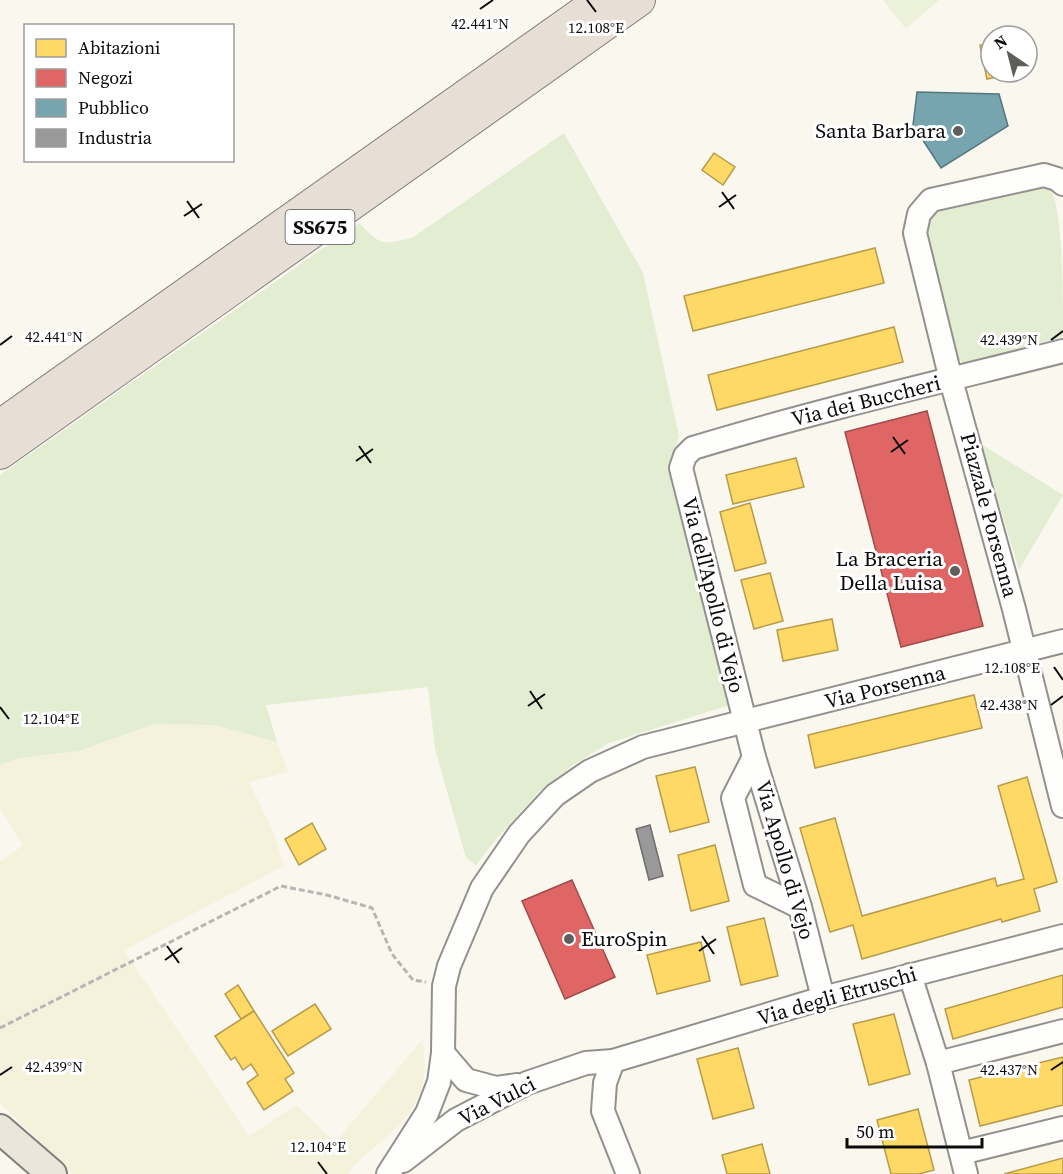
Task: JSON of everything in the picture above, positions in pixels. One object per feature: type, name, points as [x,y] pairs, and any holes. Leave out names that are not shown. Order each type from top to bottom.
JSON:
[{"type":"highway","name":"SS675","points":[[0,426],[601,0]]},
{"type":"highway","name":"SS675","points":[[0,453],[639,0]]},
{"type":"main road","points":[[0,1129],[52,1174]]},
{"type":"street","name":"Piazzale Porsenna","points":[[1024,651],[951,380],[915,233],[919,213],[932,200],[1044,175],[1057,179],[1063,184]]},
{"type":"street","name":"Via dei Buccheri","points":[[681,468],[685,456],[693,448],[790,419],[1063,351]]},
{"type":"street","name":"Via dell'Apollo di Vejo","points":[[681,468],[746,722]]},
{"type":"street","name":"Via Porsenna","points":[[390,1172],[427,1113],[439,1082],[443,1053],[444,986],[449,966],[482,888],[519,834],[555,795],[590,771],[643,747],[1063,641]]},
{"type":"street","points":[[1024,651],[1063,806]]},
{"type":"street","name":"Via Apollo di Vejo","points":[[746,722],[754,757],[800,907],[822,998]]},
{"type":"street","points":[[754,757],[733,798],[755,885],[800,907]]},
{"type":"street","name":"Via degli Etruschi","points":[[614,1062],[822,998],[1063,936]]},
{"type":"street","points":[[910,975],[938,1062],[963,1163],[1063,1128]]},
{"type":"street","points":[[938,1062],[1063,1031]]},
{"type":"street","points":[[443,1053],[466,1080],[496,1088],[527,1083]]},
{"type":"street","points":[[614,1062],[605,1083],[603,1111],[628,1174]]},
{"type":"street","name":"Via Vulci","points":[[390,1172],[456,1120],[527,1083],[586,1063],[614,1062]]},
{"type":"path","points":[[0,1028],[281,885],[372,908],[392,954],[413,980],[444,986]]},
{"type":"shaded area","points":[[154,724],[215,725],[277,742],[288,772],[249,782],[274,833],[284,866],[124,950],[249,1136],[296,1105],[335,1142],[423,1039],[425,1070],[422,1088],[412,1109],[399,1126],[354,1165],[348,1174],[73,1174],[0,1103],[0,862],[23,845],[0,809],[0,765],[19,758],[79,751]]},
{"type":"green space","points":[[883,0],[939,0],[906,29]]},
{"type":"green space","points":[[564,133],[643,273],[679,436],[671,460],[671,483],[730,705],[609,743],[573,765],[540,791],[476,865],[466,858],[435,749],[428,687],[266,705],[277,742],[215,725],[154,724],[79,751],[19,758],[0,765],[0,475],[359,223],[383,242],[412,238]]},
{"type":"green space","points":[[1040,187],[1050,190],[1056,204],[1062,262],[1063,337],[963,363],[955,356],[923,233],[929,219],[935,213]]},
{"type":"green space","points":[[981,444],[1063,495],[1019,570]]},
{"type":"building: Abitazioni","points":[[714,153],[735,167],[723,185],[702,170]]},
{"type":"building: Abitazioni","points":[[875,248],[884,283],[693,331],[684,296]]},
{"type":"building: Abitazioni","points":[[894,327],[903,362],[717,410],[708,375]]},
{"type":"building: Abitazioni","points":[[796,458],[804,487],[733,504],[726,475]]},
{"type":"building: Abitazioni","points":[[750,503],[766,563],[735,571],[720,512]]},
{"type":"building: Abitazioni","points":[[770,573],[783,621],[754,629],[741,580]]},
{"type":"building: Abitazioni","points":[[832,619],[838,650],[783,661],[777,630]]},
{"type":"building: Abitazioni","points":[[974,695],[982,728],[815,768],[808,735]]},
{"type":"building: Abitazioni","points":[[695,767],[709,822],[670,832],[656,776]]},
{"type":"building: Abitazioni","points":[[1027,777],[1057,882],[1034,889],[1040,911],[1002,922],[1001,919],[862,959],[853,925],[830,932],[800,828],[835,818],[862,916],[995,878],[997,886],[1024,879],[998,786]]},
{"type":"building: Abitazioni","points":[[312,823],[326,849],[299,865],[285,839]]},
{"type":"building: Abitazioni","points":[[715,845],[729,901],[691,911],[678,855]]},
{"type":"building: Abitazioni","points":[[764,918],[778,976],[741,985],[727,927]]},
{"type":"building: Abitazioni","points":[[701,942],[710,981],[657,994],[647,955]]},
{"type":"building: Abitazioni","points":[[1063,975],[1063,1007],[953,1039],[945,1009]]},
{"type":"building: Abitazioni","points":[[238,985],[254,1011],[241,1019],[225,994]]},
{"type":"building: Abitazioni","points":[[315,1004],[331,1029],[288,1056],[272,1031]]},
{"type":"building: Abitazioni","points":[[254,1011],[294,1073],[285,1079],[293,1091],[264,1110],[247,1083],[258,1075],[251,1064],[243,1070],[235,1057],[231,1060],[215,1036]]},
{"type":"building: Abitazioni","points":[[894,1014],[910,1074],[869,1085],[853,1024]]},
{"type":"building: Abitazioni","points":[[738,1048],[754,1108],[713,1119],[697,1059]]},
{"type":"building: Abitazioni","points":[[1063,1057],[1063,1105],[980,1126],[969,1080]]},
{"type":"building: Abitazioni","points":[[918,1109],[934,1170],[919,1174],[891,1174],[877,1120]]},
{"type":"building: Abitazioni","points":[[762,1144],[770,1174],[727,1174],[722,1155]]},
{"type":"building: Abitazioni","points":[[1063,1158],[1063,1174],[1004,1174]]},
{"type":"building: Negozi","points":[[927,411],[983,626],[901,647],[845,432]]},
{"type":"building: Negozi","name":"EuroSpin","points":[[572,880],[615,977],[565,999],[522,901]]},
{"type":"building: Pubblico","name":"Santa Barbara","points":[[917,92],[999,94],[1008,126],[941,168],[913,125]]},
{"type":"building: Industria","points":[[650,825],[663,876],[649,880],[636,829]]},
{"type":"place","name":"Santa Barbara","points":[[958,131]]},
{"type":"place","name":"La Braceria Della Luisa","points":[[955,571]]},
{"type":"place","name":"EuroSpin","points":[[569,939]]}]
